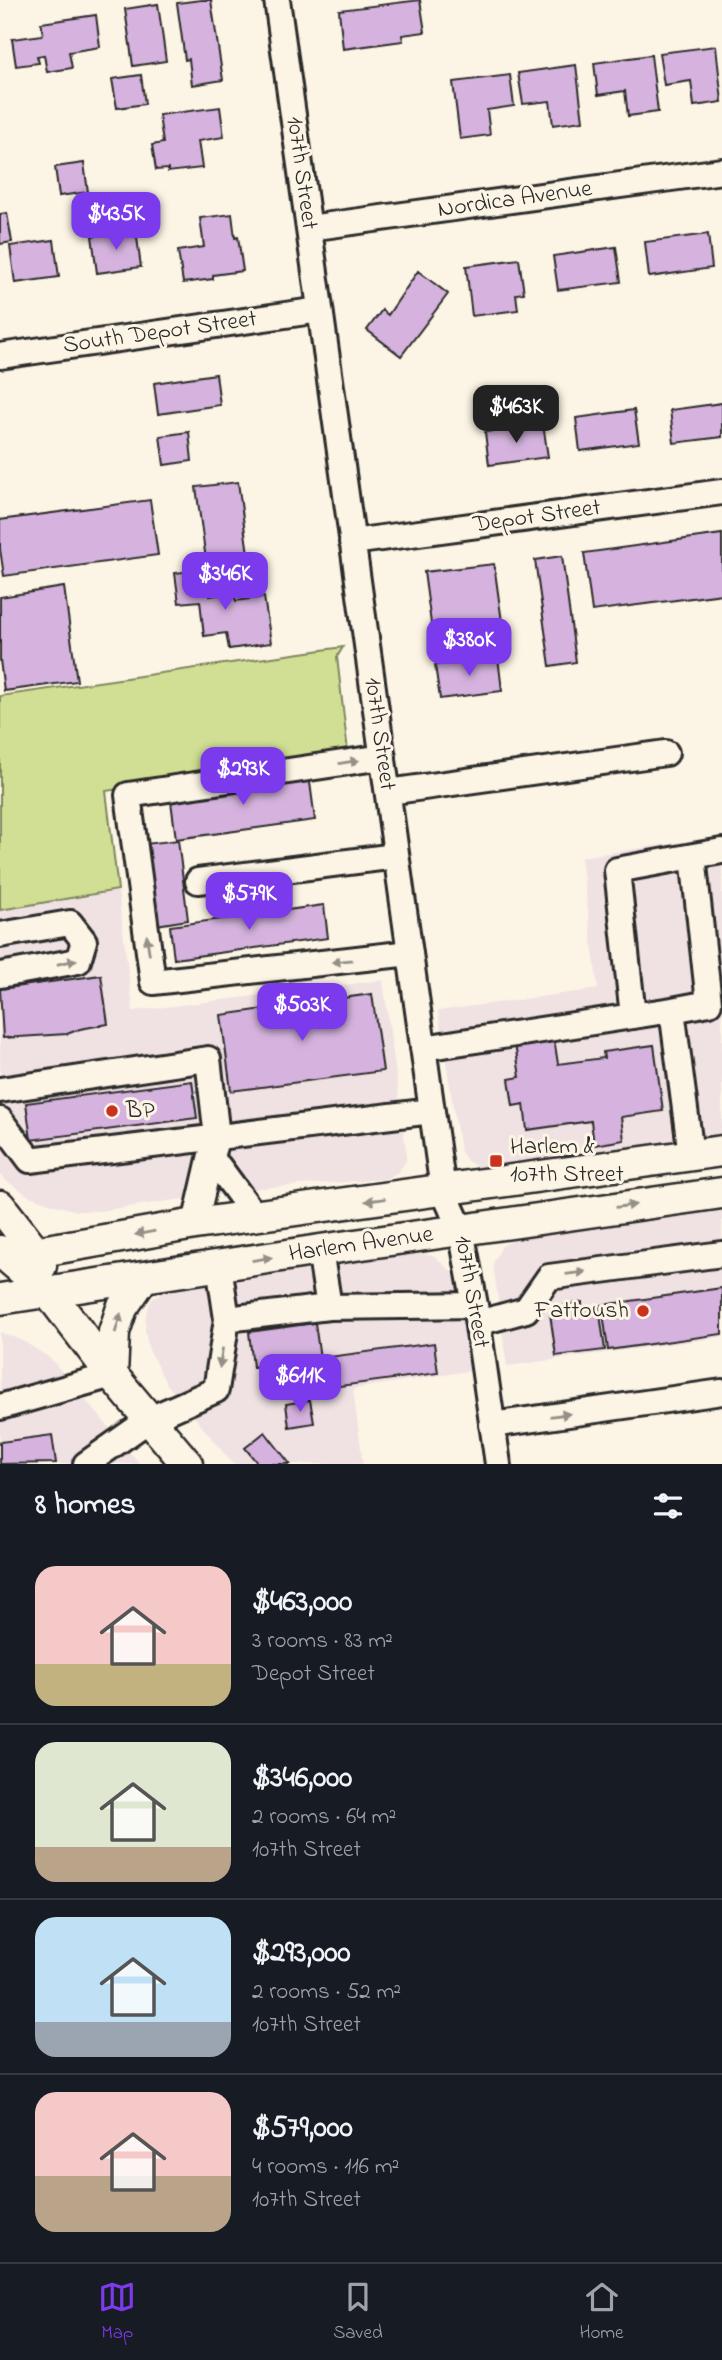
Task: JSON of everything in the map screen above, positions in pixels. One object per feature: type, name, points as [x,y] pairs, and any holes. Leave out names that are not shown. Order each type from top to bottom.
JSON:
[{"type":"main road","name":"Harlem Avenue","points":[[1,1254],[36,1252],[195,1224],[722,1151]]},
{"type":"main road","name":"Harlem Avenue","points":[[0,1300],[320,1250],[722,1193]]},
{"type":"main road","points":[[0,1206],[36,1252],[49,1293]]},
{"type":"main road","points":[[1,1254],[49,1293],[112,1375],[187,1464]]},
{"type":"main road","points":[[112,1375],[114,1332],[122,1308],[143,1279]]},
{"type":"street","name":"107th Street","points":[[277,0],[443,1191],[461,1230],[477,1314],[498,1464]]},
{"type":"street","name":"Nordica Avenue","points":[[309,228],[722,171]]},
{"type":"street","name":"South Depot Street","points":[[0,356],[320,310]]},
{"type":"street","name":"Depot Street","points":[[352,542],[722,492]]},
{"type":"street","points":[[387,792],[666,754]]},
{"type":"street","points":[[383,757],[128,795],[153,982],[410,953]]},
{"type":"street","points":[[633,1016],[617,870],[722,851]]},
{"type":"street","points":[[198,881],[396,856]]},
{"type":"street","points":[[423,1048],[709,1003],[713,948],[693,856]]},
{"type":"street","points":[[0,935],[70,923],[84,941],[78,961],[0,975]]},
{"type":"street","points":[[672,1010],[691,1155]]},
{"type":"street","points":[[0,1090],[208,1059],[214,1148],[219,1167],[255,1216]]},
{"type":"street","points":[[0,1120],[30,1160],[214,1148],[432,1111]]},
{"type":"street","points":[[195,1224],[214,1148]]},
{"type":"street","points":[[320,1250],[329,1307]]},
{"type":"street","points":[[227,1319],[329,1307],[477,1314],[526,1310],[549,1277],[722,1254]]},
{"type":"street","points":[[86,1464],[150,1419],[216,1390],[227,1319],[219,1266]]},
{"type":"street","points":[[0,1406],[112,1375]]},
{"type":"street","points":[[492,1425],[722,1392]]},
{"type":"shaded area","points":[[722,836],[722,1137],[481,1169],[467,1161],[460,1150],[438,1011],[598,989],[581,857]]},
{"type":"shaded area","points":[[118,890],[133,1011],[383,980],[406,1150],[406,1161],[398,1172],[386,1179],[260,1188],[98,1211],[77,1211],[55,1205],[29,1196],[5,1180],[0,1174],[0,910]]},
{"type":"shaded area","points":[[722,1211],[722,1337],[507,1366],[493,1263],[502,1246],[517,1239]]},
{"type":"shaded area","points":[[418,1253],[434,1256],[450,1270],[460,1287],[475,1370],[353,1389],[363,1464],[233,1464],[166,1383],[149,1350],[145,1331],[146,1314],[151,1300],[164,1292],[189,1284]]},
{"type":"shaded area","points":[[0,1332],[23,1341],[50,1358],[140,1464],[0,1464]]},
{"type":"green space","points":[[343,647],[337,657],[348,752],[106,791],[118,890],[0,910],[0,696]]},
{"type":"building","points":[[211,0],[223,80],[192,85],[189,59],[185,60],[177,3]]},
{"type":"building","points":[[420,0],[425,32],[402,35],[403,41],[343,49],[339,10]]},
{"type":"building","points":[[158,4],[166,61],[133,66],[125,9]]},
{"type":"building","points":[[96,15],[100,47],[69,52],[72,68],[47,72],[44,55],[37,56],[39,63],[16,66],[12,39],[43,35],[41,23]]},
{"type":"building","points":[[716,46],[722,102],[694,106],[691,81],[664,85],[659,53]]},
{"type":"building","points":[[651,55],[658,112],[628,116],[625,91],[598,95],[594,63]]},
{"type":"building","points":[[576,65],[583,121],[553,125],[550,101],[523,104],[518,73]]},
{"type":"building","points":[[141,75],[145,104],[117,108],[112,79]]},
{"type":"building","points":[[510,75],[514,106],[487,110],[490,135],[460,139],[453,82]]},
{"type":"building","points":[[220,107],[224,137],[198,141],[202,168],[168,172],[168,169],[156,170],[152,145],[163,143],[159,115]]},
{"type":"building","points":[[84,163],[88,192],[59,196],[55,167]]},
{"type":"building","points":[[7,213],[12,242],[0,244],[0,214]]},
{"type":"building","points":[[232,214],[243,271],[183,283],[178,251],[204,247],[200,218]]},
{"type":"building","points":[[136,230],[141,267],[97,273],[92,236]]},
{"type":"building","points":[[708,234],[712,268],[649,277],[645,242]]},
{"type":"building","points":[[54,240],[59,277],[15,283],[10,246]]},
{"type":"building","points":[[616,247],[621,282],[558,290],[553,256]]},
{"type":"building","points":[[519,259],[524,293],[516,294],[518,310],[472,316],[466,266]]},
{"type":"building","points":[[418,271],[448,294],[401,356],[367,330],[382,310],[388,315]]},
{"type":"building","points":[[216,374],[220,405],[158,414],[154,383]]},
{"type":"building","points":[[722,403],[722,437],[674,443],[670,410]]},
{"type":"building","points":[[634,410],[639,443],[580,451],[576,418]]},
{"type":"building","points":[[543,424],[548,457],[489,465],[485,432]]},
{"type":"building","points":[[189,432],[192,461],[164,465],[160,436]]},
{"type":"building","points":[[238,482],[249,561],[207,567],[196,487]]},
{"type":"building","points":[[150,500],[158,555],[4,576],[0,520]]},
{"type":"building","points":[[722,534],[722,594],[592,611],[584,553]]},
{"type":"building","points":[[562,556],[576,662],[550,666],[535,560]]},
{"type":"building","points":[[494,564],[502,622],[432,631],[424,572]]},
{"type":"building","points":[[207,569],[210,596],[234,592],[236,601],[264,597],[271,643],[229,649],[226,633],[204,636],[200,601],[179,603],[175,573]]},
{"type":"building","points":[[64,587],[77,681],[4,691],[0,660],[0,597]]},
{"type":"building","points":[[498,657],[502,691],[440,699],[435,665]]},
{"type":"building","points":[[309,775],[315,820],[176,839],[170,794]]},
{"type":"building","points":[[178,840],[188,920],[156,925],[145,844]]},
{"type":"building","points":[[324,905],[328,938],[174,959],[170,926]]},
{"type":"building","points":[[101,975],[108,1024],[67,1034],[3,1038],[0,989]]},
{"type":"building","points":[[372,994],[383,1071],[231,1091],[221,1015]]},
{"type":"building","points":[[553,1032],[558,1064],[604,1058],[603,1052],[654,1045],[663,1111],[621,1117],[624,1140],[594,1145],[591,1121],[527,1130],[524,1104],[513,1106],[509,1079],[520,1077],[514,1037]]},
{"type":"building","name":"BP","points":[[192,1081],[197,1118],[31,1140],[26,1103]]},
{"type":"building","points":[[722,1288],[722,1334],[608,1350],[602,1305]]},
{"type":"building","points":[[582,1302],[582,1310],[599,1307],[605,1350],[556,1356],[550,1314],[566,1311],[565,1305]]},
{"type":"building","points":[[315,1323],[320,1358],[253,1367],[249,1332]]},
{"type":"building","points":[[434,1343],[438,1373],[325,1388],[321,1358]]},
{"type":"building","points":[[310,1400],[314,1423],[289,1427],[286,1404]]},
{"type":"building","points":[[265,1432],[290,1464],[258,1464],[245,1448]]},
{"type":"building","points":[[52,1435],[56,1463],[0,1464],[0,1442]]},
{"type":"place","name":"BP","points":[[112,1111]]},
{"type":"place","name":"Harlem & 107th Street","points":[[496,1161]]},
{"type":"place","name":"Fattoush","points":[[643,1311]]}]
